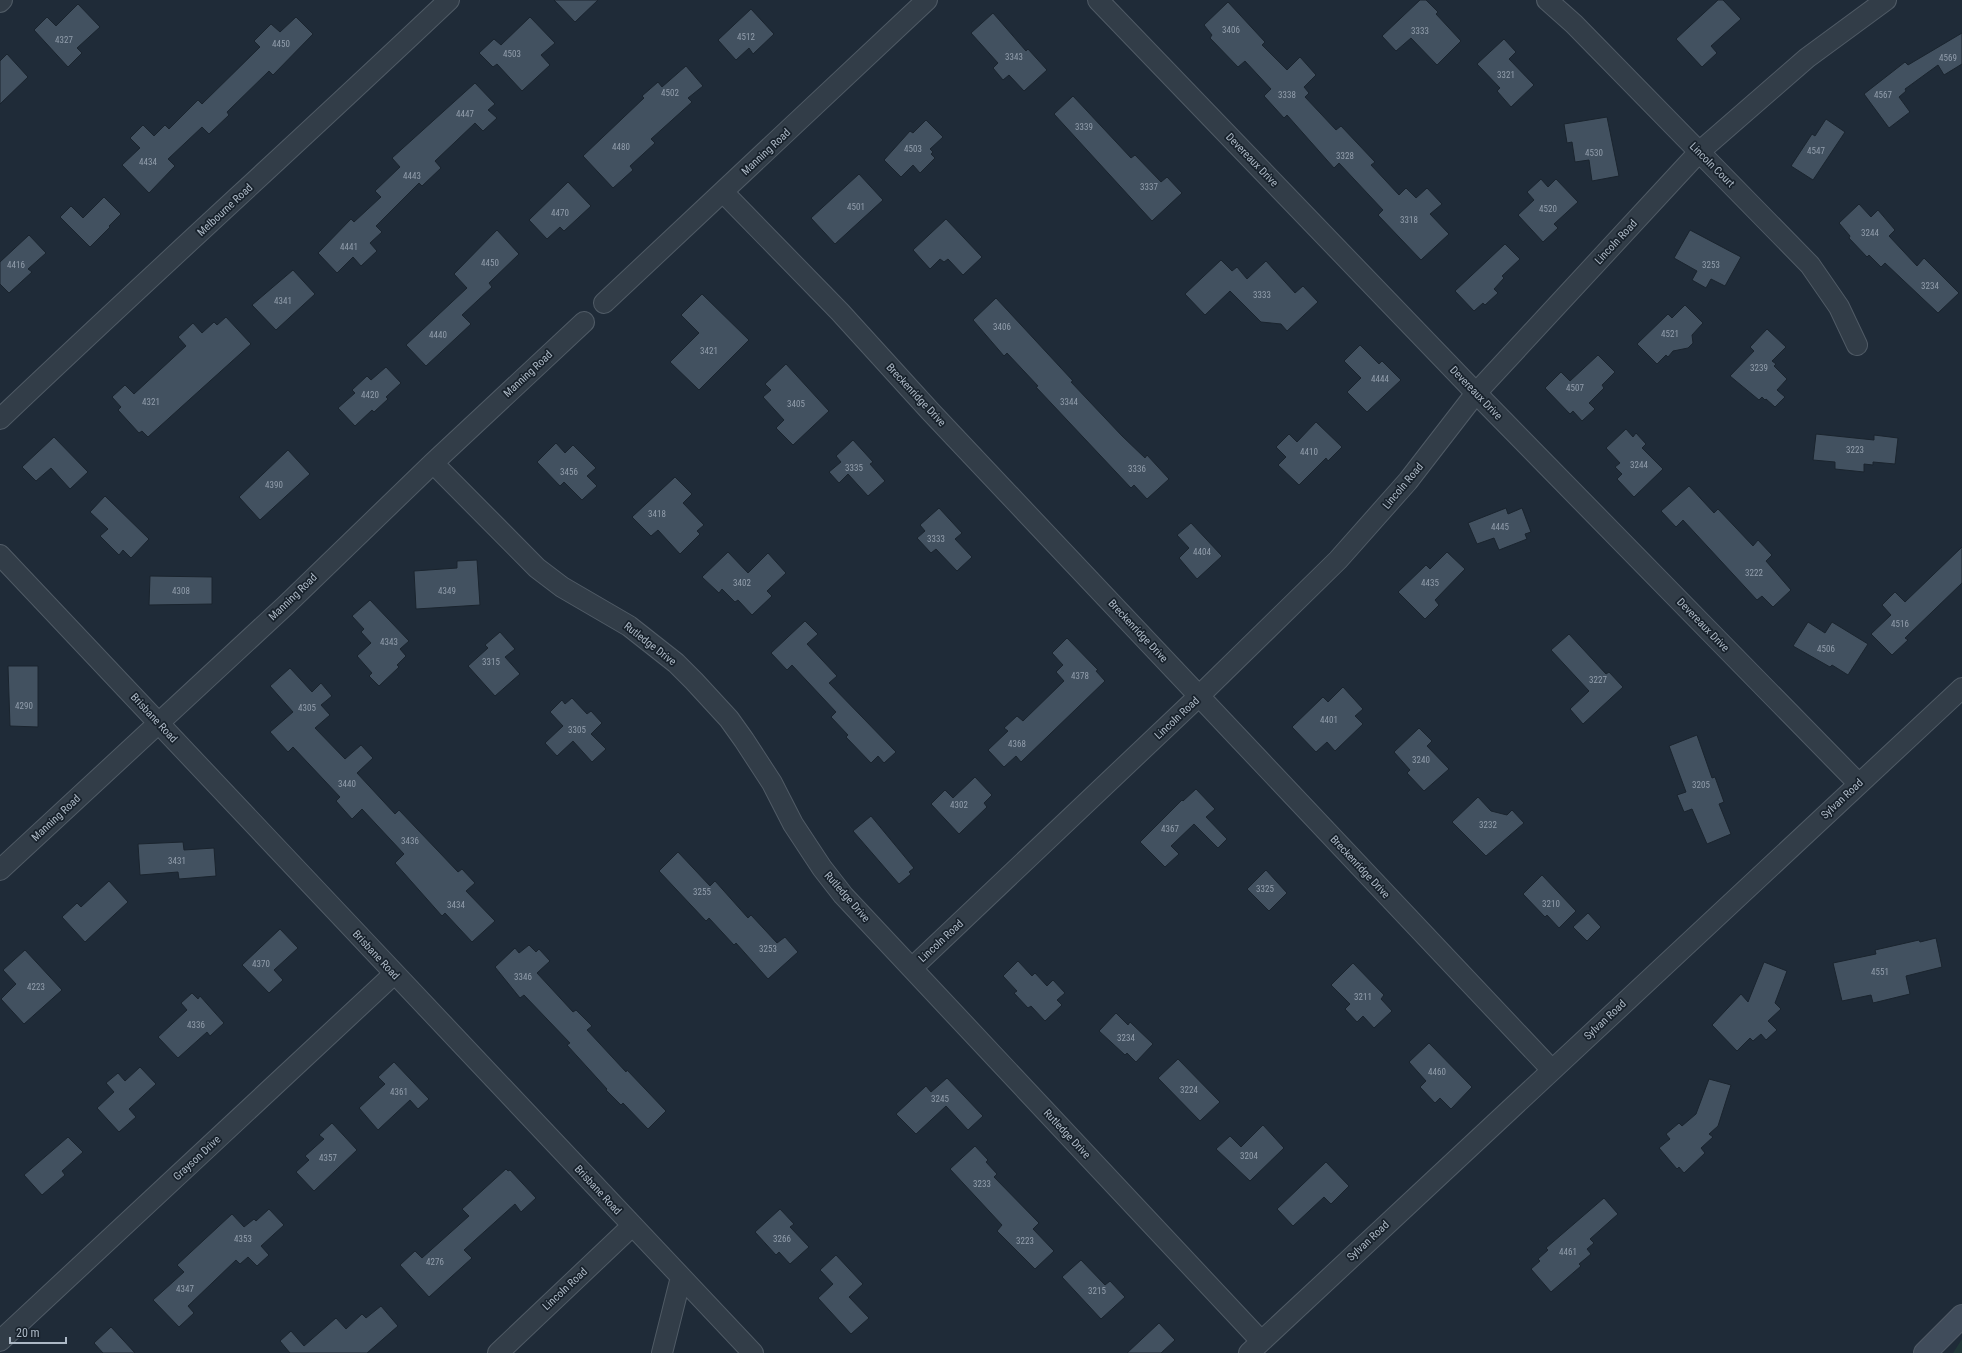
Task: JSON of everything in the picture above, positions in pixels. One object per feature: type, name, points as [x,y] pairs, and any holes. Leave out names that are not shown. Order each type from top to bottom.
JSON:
[{"type":"main road","points":[[1924,1353],[1962,1316]]},
{"type":"street","name":"Melbourne Road","points":[[0,419],[308,134],[448,0]]},
{"type":"street","name":"Manning Road","points":[[604,303],[927,0]]},
{"type":"street","name":"Devereaux Drive","points":[[1098,0],[1476,393],[1858,783]]},
{"type":"street","name":"Lincoln Court","points":[[1547,0],[1574,24],[1810,264],[1839,307],[1857,345]]},
{"type":"street","name":"Lincoln Road","points":[[912,968],[1199,696],[1304,594],[1356,540],[1417,470],[1476,393],[1699,152],[1807,58],[1886,0]]},
{"type":"street","name":"Breckenridge Drive","points":[[723,192],[840,312],[935,416],[1552,1070]]},
{"type":"street","name":"Manning Road","points":[[0,870],[285,606],[584,322]]},
{"type":"street","name":"Rutledge Drive","points":[[434,463],[537,568],[562,587],[629,626],[676,663],[694,681],[729,719],[744,740],[772,783],[793,824],[822,868],[849,902],[912,968],[1255,1347]]},
{"type":"street","name":"Brisbane Road","points":[[0,555],[753,1353]]},
{"type":"street","name":"Sylvan Road","points":[[1255,1347],[1858,783],[1962,688]]},
{"type":"street","name":"Grayson Drive","points":[[0,1341],[394,974]]},
{"type":"street","name":"Lincoln Road","points":[[498,1353],[632,1226]]},
{"type":"street","points":[[662,1353],[681,1277]]},
{"type":"green space","points":[[1962,1339],[1962,1353],[1953,1353]]},
{"type":"building","points":[[554,0],[598,0],[575,22]]},
{"type":"building","points":[[1420,0],[1426,0],[1438,12],[1436,14],[1461,41],[1437,65],[1411,38],[1396,51],[1382,36]]},
{"type":"building","points":[[1718,0],[1723,0],[1741,19],[1711,46],[1717,53],[1702,67],[1676,39]]},
{"type":"building","points":[[1228,2],[1265,42],[1262,45],[1287,70],[1300,57],[1316,75],[1304,87],[1309,93],[1305,97],[1336,130],[1341,126],[1375,162],[1371,165],[1399,195],[1406,188],[1416,198],[1427,188],[1442,204],[1430,214],[1449,234],[1421,260],[1378,215],[1383,210],[1339,163],[1334,168],[1287,115],[1284,118],[1264,96],[1271,89],[1245,61],[1238,67],[1210,38],[1212,35],[1204,25]]},
{"type":"building","points":[[78,4],[100,27],[77,48],[82,53],[68,67],[34,30],[47,17],[56,26]]},
{"type":"building","points":[[751,9],[774,34],[753,54],[749,48],[736,60],[718,40]]},
{"type":"building","points":[[993,13],[1026,51],[1028,49],[1047,70],[1024,91],[1009,75],[1003,80],[993,68],[998,63],[971,33]]},
{"type":"building","points":[[296,17],[313,34],[273,75],[269,71],[227,112],[229,115],[209,134],[202,127],[168,159],[175,166],[149,193],[122,165],[140,148],[130,138],[143,125],[154,136],[165,125],[169,129],[198,100],[202,104],[260,47],[254,41],[271,24],[280,32]]},
{"type":"building","points":[[530,17],[555,43],[541,55],[550,65],[522,91],[497,64],[493,67],[479,53],[494,39],[501,45]]},
{"type":"building","points":[[1962,33],[1962,64],[1944,75],[1938,65],[1905,89],[1906,91],[1899,97],[1910,112],[1889,128],[1864,94],[1905,62],[1908,65]]},
{"type":"building","points":[[1504,39],[1516,52],[1509,59],[1534,85],[1511,107],[1497,91],[1500,88],[1477,64]]},
{"type":"building","points":[[7,54],[28,77],[0,104],[0,61]]},
{"type":"building","points":[[686,66],[703,86],[688,98],[692,102],[651,139],[655,143],[630,166],[633,170],[613,188],[583,156],[644,98],[642,96],[658,82],[662,87]]},
{"type":"building","points":[[475,83],[495,104],[488,110],[497,118],[483,131],[475,123],[435,161],[441,168],[422,186],[419,183],[376,226],[382,232],[370,243],[377,251],[361,266],[353,257],[337,273],[318,253],[351,219],[354,222],[381,197],[375,191],[400,167],[392,158]]},
{"type":"building","points":[[1073,96],[1131,158],[1135,155],[1161,182],[1167,177],[1182,193],[1152,221],[1054,114]]},
{"type":"building","points":[[1607,117],[1619,176],[1592,181],[1589,160],[1575,162],[1572,142],[1567,143],[1564,124]]},
{"type":"building","points":[[1826,119],[1845,132],[1813,180],[1791,166],[1812,134],[1815,136]]},
{"type":"building","points":[[926,120],[943,137],[930,149],[933,152],[931,154],[935,158],[920,173],[913,165],[901,177],[884,160],[910,131],[913,133]]},
{"type":"building","points":[[859,174],[883,200],[835,244],[811,218]]},
{"type":"building","points":[[1541,179],[1548,187],[1556,179],[1578,202],[1554,224],[1558,228],[1543,242],[1518,215],[1534,200],[1527,192]]},
{"type":"building","points":[[568,182],[591,206],[564,231],[560,227],[547,239],[529,220]]},
{"type":"building","points":[[104,197],[121,214],[90,247],[60,217],[71,206],[83,218]]},
{"type":"building","points":[[1859,204],[1871,217],[1878,210],[1895,230],[1889,236],[1917,266],[1924,258],[1959,293],[1938,313],[1885,263],[1881,267],[1869,255],[1867,257],[1849,238],[1850,236],[1839,223]]},
{"type":"building","points":[[946,219],[982,257],[963,275],[948,259],[944,262],[940,259],[930,269],[913,250]]},
{"type":"building","points":[[497,230],[519,254],[489,283],[492,287],[462,315],[471,324],[426,366],[406,345],[467,288],[454,274]]},
{"type":"building","points":[[1690,230],[1741,257],[1725,286],[1711,279],[1706,288],[1692,280],[1697,271],[1674,258]]},
{"type":"building","points":[[29,235],[46,253],[28,269],[32,272],[9,293],[0,284],[0,262]]},
{"type":"building","points":[[1505,244],[1520,259],[1502,276],[1504,278],[1494,289],[1498,293],[1485,305],[1483,303],[1474,311],[1455,291]]},
{"type":"building","points":[[1221,260],[1232,271],[1237,267],[1247,279],[1266,261],[1295,293],[1303,286],[1318,302],[1287,331],[1281,324],[1261,322],[1230,291],[1205,315],[1185,294]]},
{"type":"building","points":[[293,270],[315,294],[276,330],[252,305]]},
{"type":"building","points":[[702,294],[749,340],[699,390],[670,362],[699,333],[681,315]]},
{"type":"building","points":[[996,298],[1073,381],[1071,382],[1122,436],[1145,458],[1147,455],[1169,479],[1147,499],[1134,485],[1131,488],[1036,387],[1038,386],[1007,353],[1004,356],[973,320]]},
{"type":"building","points":[[1685,305],[1703,323],[1692,335],[1693,343],[1688,348],[1673,351],[1668,357],[1666,355],[1657,364],[1637,344],[1668,314],[1672,318]]},
{"type":"building","points":[[226,317],[251,344],[148,437],[142,431],[139,433],[118,410],[121,407],[112,397],[125,385],[134,394],[186,346],[178,337],[193,323],[202,333],[214,322],[217,325]]},
{"type":"building","points":[[1767,329],[1786,347],[1772,361],[1776,364],[1774,366],[1787,379],[1777,390],[1785,397],[1775,407],[1762,397],[1759,400],[1730,376],[1754,351],[1750,347]]},
{"type":"building","points":[[1360,345],[1379,364],[1382,361],[1401,380],[1367,412],[1347,392],[1361,378],[1344,361]]},
{"type":"building","points":[[1598,355],[1615,372],[1602,385],[1604,388],[1589,403],[1595,409],[1582,421],[1573,411],[1570,414],[1545,388],[1561,372],[1570,381]]},
{"type":"building","points":[[786,364],[829,411],[793,445],[776,428],[784,420],[763,397],[771,390],[765,384]]},
{"type":"building","points":[[386,367],[401,383],[386,397],[388,399],[374,412],[372,410],[355,426],[338,408],[355,393],[352,390],[367,376],[371,380]]},
{"type":"building","points":[[1316,422],[1342,447],[1328,461],[1326,458],[1299,485],[1278,465],[1286,457],[1276,447],[1289,434],[1297,442]]},
{"type":"building","points":[[1626,429],[1633,437],[1636,433],[1646,444],[1642,448],[1663,469],[1634,497],[1617,479],[1622,474],[1615,467],[1620,463],[1606,448]]},
{"type":"building","points":[[1816,434],[1874,440],[1874,435],[1898,438],[1895,464],[1873,462],[1873,465],[1864,464],[1864,472],[1835,469],[1835,462],[1813,460]]},
{"type":"building","points":[[54,437],[88,472],[70,489],[51,468],[36,481],[22,467]]},
{"type":"building","points":[[853,440],[873,462],[870,464],[885,481],[868,496],[848,474],[839,483],[829,472],[841,462],[836,456]]},
{"type":"building","points":[[556,443],[565,453],[573,445],[596,468],[587,476],[597,486],[582,500],[564,482],[560,486],[537,462]]},
{"type":"building","points":[[288,450],[310,474],[260,520],[239,497]]},
{"type":"building","points":[[675,477],[692,494],[683,503],[704,525],[697,531],[700,534],[680,554],[658,530],[651,536],[632,517]]},
{"type":"building","points":[[1689,486],[1714,513],[1718,509],[1753,546],[1758,540],[1772,555],[1766,561],[1791,590],[1773,607],[1762,596],[1757,600],[1683,520],[1676,527],[1661,511]]},
{"type":"building","points":[[105,496],[149,539],[131,558],[123,550],[119,555],[100,536],[108,529],[90,512]]},
{"type":"building","points":[[939,508],[962,533],[955,539],[972,557],[957,571],[936,549],[931,553],[917,538],[925,531],[920,525]]},
{"type":"building","points":[[1506,508],[1508,514],[1522,508],[1531,532],[1525,534],[1527,539],[1499,550],[1494,538],[1477,544],[1468,523]]},
{"type":"building","points":[[1191,523],[1222,556],[1197,579],[1179,558],[1189,548],[1177,535]]},
{"type":"building","points":[[1962,547],[1962,583],[1905,638],[1908,640],[1892,655],[1871,634],[1891,615],[1882,605],[1895,592],[1905,602]]},
{"type":"building","points":[[728,552],[748,573],[768,553],[786,573],[767,591],[772,596],[752,615],[738,600],[735,602],[722,589],[719,593],[702,577]]},
{"type":"building","points":[[1447,552],[1465,569],[1435,600],[1439,605],[1425,619],[1398,592],[1426,565],[1430,569]]},
{"type":"building","points":[[477,560],[480,605],[416,609],[414,571],[457,568],[457,561]]},
{"type":"building","points":[[150,576],[212,577],[212,604],[149,605]]},
{"type":"building","points":[[370,600],[409,641],[400,649],[406,656],[397,665],[399,667],[379,686],[369,676],[372,673],[357,656],[371,643],[361,632],[364,629],[352,616]]},
{"type":"building","points":[[805,621],[818,634],[807,644],[837,676],[829,683],[896,752],[884,763],[878,756],[871,763],[846,737],[848,735],[831,717],[836,712],[792,665],[787,670],[771,653]]},
{"type":"building","points":[[1808,622],[1825,633],[1832,622],[1868,644],[1848,675],[1832,665],[1830,667],[1793,646]]},
{"type":"building","points":[[500,632],[515,649],[505,657],[520,674],[495,696],[468,666],[488,648],[485,645]]},
{"type":"building","points":[[1569,634],[1606,674],[1609,672],[1623,687],[1583,724],[1570,709],[1589,691],[1551,650]]},
{"type":"building","points":[[1067,638],[1098,670],[1096,671],[1105,681],[1021,762],[1016,756],[1004,767],[988,750],[1008,731],[1004,728],[1017,716],[1023,721],[1064,681],[1056,672],[1063,665],[1052,653]]},
{"type":"building","points":[[8,666],[38,666],[38,727],[10,726]]},
{"type":"building","points":[[290,668],[312,692],[321,683],[332,696],[321,705],[330,715],[315,728],[345,759],[361,745],[373,758],[357,773],[395,814],[399,810],[458,872],[462,869],[475,883],[466,891],[495,921],[472,942],[445,913],[442,916],[395,863],[404,854],[362,809],[352,819],[336,801],[340,797],[293,747],[288,752],[270,732],[293,712],[270,686]]},
{"type":"building","points":[[1343,687],[1363,709],[1355,716],[1363,724],[1335,751],[1327,742],[1316,752],[1292,727],[1323,697],[1328,702]]},
{"type":"building","points":[[572,698],[587,714],[591,711],[602,723],[591,734],[606,749],[592,762],[573,741],[557,756],[545,743],[563,726],[550,712],[562,700],[565,704]]},
{"type":"building","points":[[1419,728],[1432,741],[1427,746],[1449,769],[1424,791],[1407,773],[1410,770],[1394,752]]},
{"type":"building","points":[[1697,735],[1712,778],[1715,777],[1724,802],[1719,804],[1731,834],[1707,844],[1692,809],[1684,812],[1677,795],[1686,792],[1669,746]]},
{"type":"building","points":[[975,777],[992,795],[984,803],[987,807],[959,834],[931,804],[945,790],[953,798]]},
{"type":"building","points":[[1196,789],[1215,809],[1206,817],[1227,839],[1218,848],[1194,824],[1171,846],[1179,854],[1165,867],[1140,842],[1182,800],[1183,801]]},
{"type":"building","points":[[1478,797],[1491,811],[1507,815],[1512,810],[1524,823],[1486,856],[1452,822]]},
{"type":"building","points":[[871,816],[914,868],[909,872],[911,874],[899,884],[853,831]]},
{"type":"building","points":[[183,842],[184,850],[214,848],[216,876],[179,879],[178,872],[140,875],[138,844]]},
{"type":"building","points":[[678,852],[710,886],[715,881],[748,918],[751,915],[777,943],[785,937],[798,952],[768,979],[736,943],[734,945],[709,918],[706,921],[659,871]]},
{"type":"building","points":[[1266,870],[1287,893],[1269,911],[1247,889]]},
{"type":"building","points":[[1542,875],[1576,911],[1559,928],[1547,915],[1545,917],[1523,894]]},
{"type":"building","points":[[109,881],[128,902],[85,942],[62,917],[77,903],[81,907]]},
{"type":"building","points":[[1588,913],[1601,927],[1587,941],[1573,927]]},
{"type":"building","points":[[280,929],[298,948],[274,970],[283,980],[269,993],[242,965]]},
{"type":"building","points":[[1936,938],[1942,967],[1906,976],[1910,994],[1873,1003],[1871,995],[1842,1001],[1833,963],[1876,954],[1875,950],[1919,940],[1920,942]]},
{"type":"building","points":[[529,945],[536,952],[539,949],[550,961],[537,973],[573,1012],[576,1010],[592,1026],[587,1030],[626,1072],[627,1070],[666,1111],[648,1129],[623,1103],[621,1105],[606,1090],[607,1089],[567,1045],[570,1043],[524,995],[520,998],[495,967],[515,948],[519,953]]},
{"type":"building","points":[[25,950],[62,990],[24,1024],[1,999],[16,984],[3,970]]},
{"type":"building","points":[[1018,961],[1032,976],[1035,973],[1047,986],[1053,980],[1065,993],[1057,1000],[1062,1005],[1045,1021],[1031,1006],[1028,1008],[1014,993],[1017,991],[1003,976]]},
{"type":"building","points":[[1764,962],[1787,971],[1775,1003],[1781,1009],[1768,1021],[1777,1030],[1766,1040],[1761,1034],[1753,1041],[1750,1038],[1737,1051],[1712,1025],[1741,994],[1748,1002]]},
{"type":"building","points":[[1353,963],[1384,995],[1381,999],[1392,1011],[1374,1028],[1363,1016],[1357,1022],[1345,1009],[1350,1004],[1331,985]]},
{"type":"building","points":[[192,993],[198,999],[200,996],[224,1023],[210,1036],[207,1032],[178,1058],[158,1037],[187,1010],[181,1003]]},
{"type":"building","points":[[1116,1013],[1128,1025],[1130,1022],[1153,1044],[1136,1062],[1127,1053],[1125,1055],[1099,1031]]},
{"type":"building","points":[[1429,1043],[1472,1087],[1451,1109],[1440,1098],[1435,1103],[1420,1087],[1426,1081],[1409,1062]]},
{"type":"building","points":[[1178,1059],[1220,1102],[1200,1121],[1158,1078]]},
{"type":"building","points":[[394,1062],[429,1099],[418,1109],[410,1100],[378,1130],[359,1108],[385,1084],[378,1077]]},
{"type":"building","points":[[140,1067],[156,1084],[129,1109],[136,1117],[119,1132],[97,1108],[114,1092],[106,1083],[118,1073],[125,1081]]},
{"type":"building","points":[[947,1078],[983,1116],[968,1130],[946,1106],[916,1134],[896,1114],[926,1086],[931,1092]]},
{"type":"building","points":[[1709,1079],[1731,1085],[1718,1126],[1709,1134],[1713,1137],[1701,1148],[1705,1153],[1684,1173],[1679,1167],[1677,1169],[1659,1148],[1670,1139],[1666,1134],[1679,1123],[1682,1126],[1696,1114]]},
{"type":"building","points":[[332,1123],[357,1150],[314,1191],[296,1172],[309,1160],[305,1156],[324,1139],[319,1135]]},
{"type":"building","points":[[1263,1125],[1284,1148],[1250,1181],[1216,1149],[1230,1136],[1241,1147]]},
{"type":"building","points":[[68,1137],[83,1152],[62,1171],[65,1175],[42,1195],[24,1175]]},
{"type":"building","points":[[975,1146],[988,1160],[986,1162],[997,1174],[994,1177],[1039,1223],[1033,1229],[1054,1251],[1035,1269],[997,1231],[1002,1225],[950,1169]]},
{"type":"building","points":[[1326,1162],[1349,1186],[1331,1204],[1324,1197],[1293,1226],[1277,1209]]},
{"type":"building","points":[[506,1169],[508,1171],[510,1170],[536,1198],[521,1212],[515,1204],[464,1250],[472,1258],[429,1297],[400,1265],[415,1251],[422,1258],[469,1216],[462,1209]]},
{"type":"building","points":[[1604,1198],[1618,1214],[1590,1239],[1594,1243],[1587,1249],[1591,1254],[1579,1264],[1581,1266],[1551,1292],[1531,1269],[1540,1261],[1538,1259],[1548,1250],[1546,1248]]},
{"type":"building","points":[[269,1209],[284,1225],[261,1246],[269,1255],[257,1266],[248,1257],[240,1264],[236,1260],[188,1306],[194,1313],[179,1327],[153,1300],[184,1272],[177,1265],[232,1214],[244,1227],[254,1219],[256,1221]]},
{"type":"building","points":[[780,1209],[794,1224],[790,1227],[809,1247],[790,1264],[779,1252],[776,1255],[755,1232]]},
{"type":"building","points":[[836,1255],[863,1284],[849,1297],[869,1318],[851,1334],[818,1298],[833,1284],[820,1270]]},
{"type":"building","points":[[1081,1260],[1105,1285],[1110,1281],[1125,1297],[1101,1319],[1062,1277]]},
{"type":"building","points":[[381,1306],[398,1326],[367,1353],[290,1353],[280,1341],[291,1331],[304,1346],[336,1318],[346,1329],[362,1314],[366,1318]]},
{"type":"building","points":[[1159,1323],[1175,1340],[1161,1353],[1127,1353]]},
{"type":"building","points":[[111,1327],[135,1353],[103,1353],[94,1343]]}]
